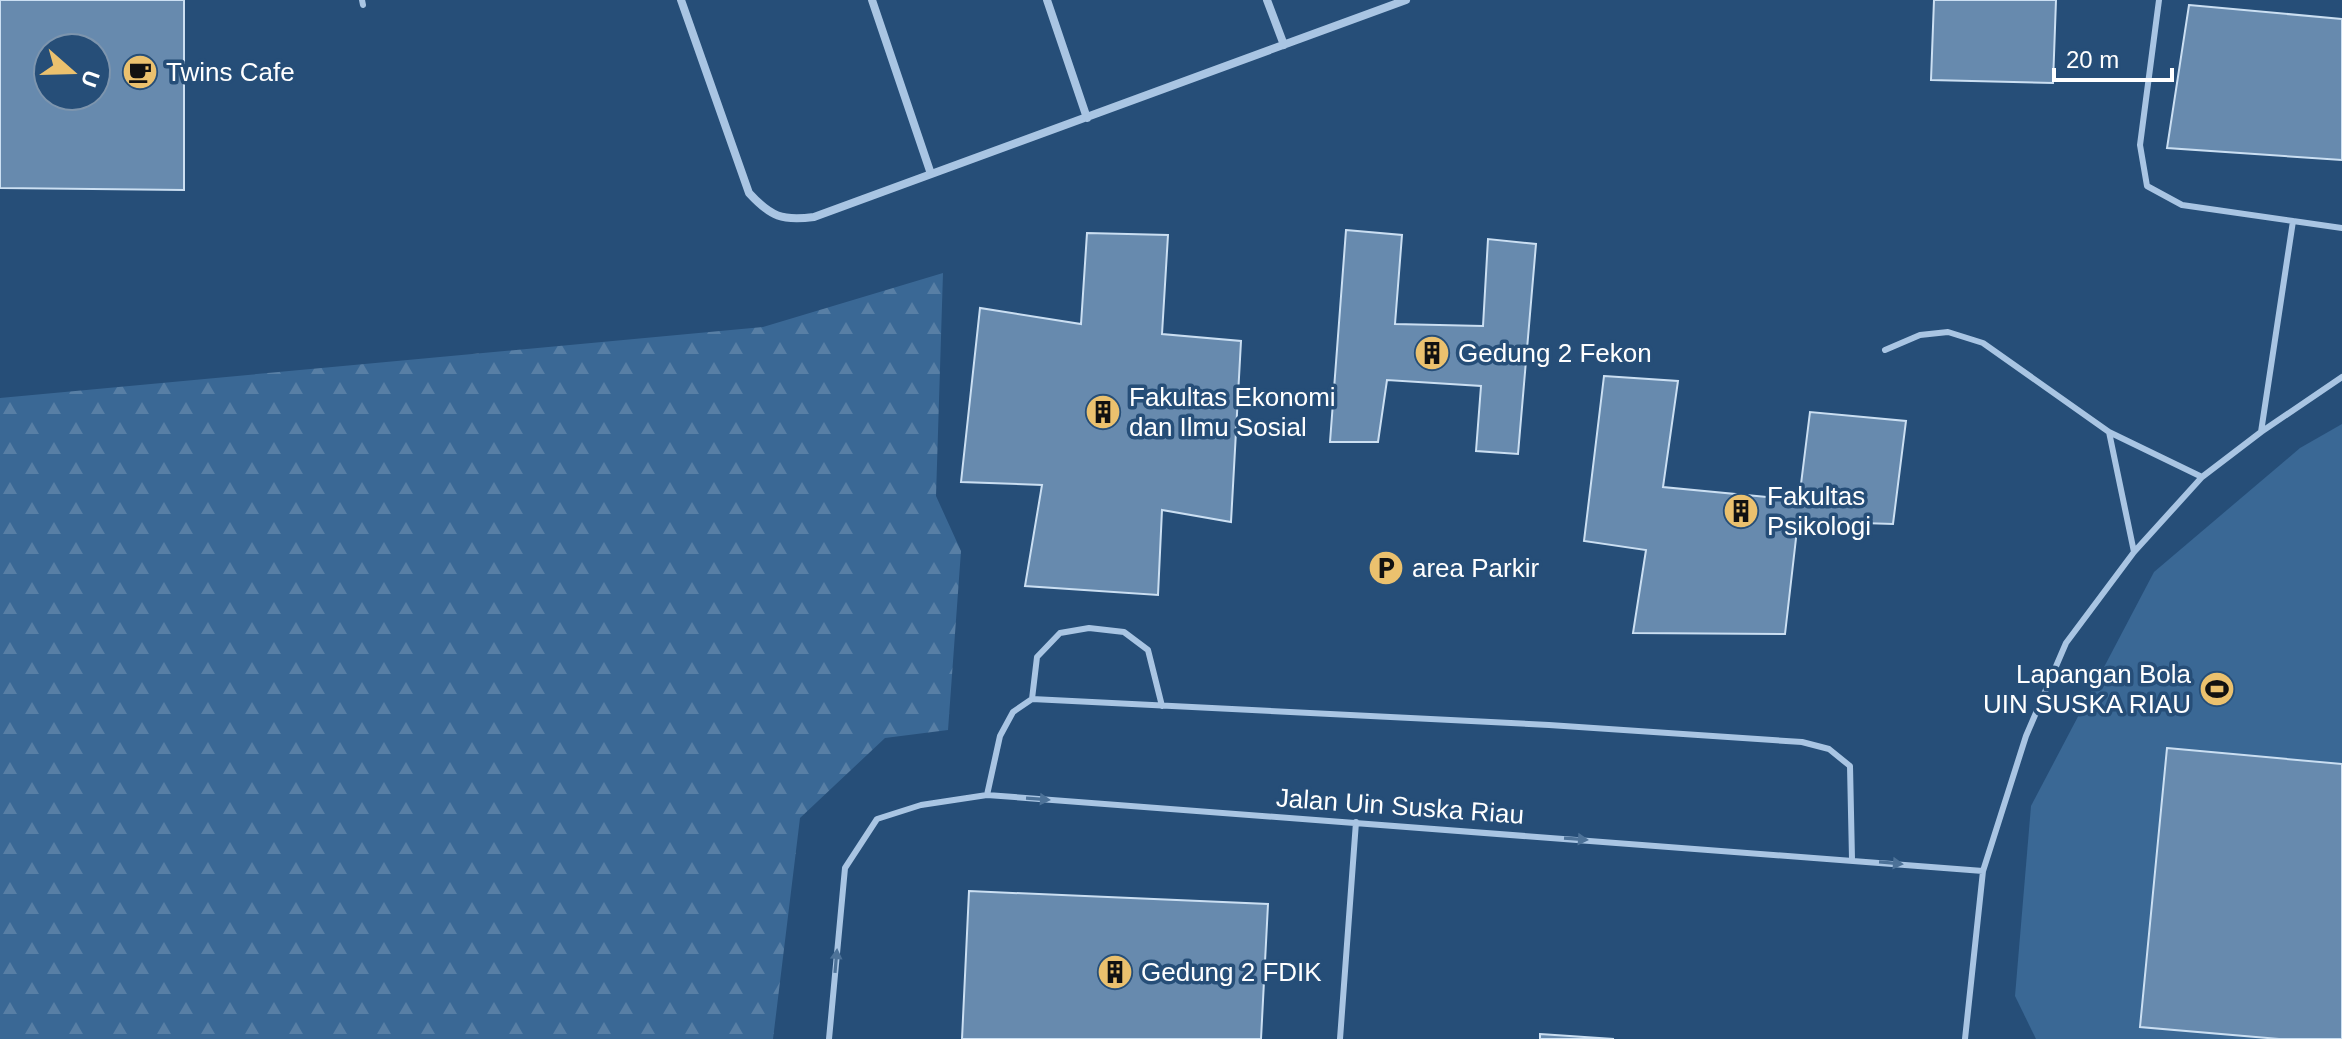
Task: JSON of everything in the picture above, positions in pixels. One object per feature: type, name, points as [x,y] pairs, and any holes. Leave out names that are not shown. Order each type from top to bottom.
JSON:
[{"type":"street","points":[[681,0],[749,193],[766,212],[792,220],[814,217],[1406,0]]},
{"type":"street","points":[[872,0],[931,174]]},
{"type":"street","points":[[1047,0],[1087,118]]},
{"type":"street","points":[[1267,0],[1284,45]]},
{"type":"lane","points":[[2159,0],[2140,145],[2147,186],[2182,205],[2342,228]]},
{"type":"lane","points":[[2261,432],[2293,221]]},
{"type":"lane","points":[[1885,350],[1920,335],[1948,332],[1983,343],[2109,432],[2202,477]]},
{"type":"lane","points":[[1965,1039],[1983,871],[2026,736],[2066,643],[2134,552],[2202,477],[2342,377]]},
{"type":"lane","points":[[2109,432],[2134,552]]},
{"type":"lane","points":[[1032,699],[1037,657],[1060,633],[1089,628],[1124,632],[1148,650],[1162,706]]},
{"type":"lane","points":[[987,795],[1000,736],[1013,712],[1032,699],[1549,725],[1802,742],[1829,749],[1850,766],[1852,859]]},
{"type":"lane","name":"Jalan Uin Suska Riau","points":[[829,1039],[845,868],[877,819],[921,805],[987,795],[1983,871]]},
{"type":"lane","points":[[1340,1039],[1356,822]]},
{"type":"green space","points":[[943,273],[936,496],[961,551],[948,730],[885,738],[800,818],[773,1039],[0,1039],[0,398],[763,327]]},
{"type":"green space","name":"Lapangan Bola UIN SUSKA RIAU","points":[[2342,424],[2342,1039],[2036,1039],[2015,996],[2031,806],[2154,572],[2300,448]]},
{"type":"building","name":"Twins Cafe","points":[[0,0],[184,0],[184,190],[0,188]]},
{"type":"building","points":[[1934,0],[2056,0],[2053,83],[1931,80]]},
{"type":"building","points":[[2189,5],[2342,19],[2342,160],[2167,148]]},
{"type":"building","name":"Gedung 2 Fekon","points":[[1346,230],[1402,235],[1395,324],[1483,326],[1488,239],[1536,244],[1518,454],[1476,451],[1481,386],[1387,380],[1378,442],[1330,442]]},
{"type":"building","name":"Fakultas Ekonomi dan Ilmu Sosial","points":[[1087,233],[1168,235],[1162,334],[1241,341],[1231,522],[1162,510],[1158,595],[1025,586],[1042,485],[961,482],[980,308],[1081,324]]},
{"type":"building","name":"Fakultas Psikologi","points":[[1604,376],[1678,381],[1663,487],[1799,500],[1810,412],[1906,421],[1893,524],[1798,521],[1785,634],[1633,633],[1646,550],[1584,541]]},
{"type":"building","points":[[2167,748],[2342,764],[2342,1039],[2279,1039],[2140,1027]]},
{"type":"building","name":"Gedung 2 FDIK","points":[[969,891],[1268,904],[1261,1039],[962,1039]]},
{"type":"building","points":[[1540,1034],[1614,1039],[1540,1039]]},
{"type":"place","name":"Twins Cafe","points":[[140,72]]},
{"type":"place","name":"Gedung 2 Fekon","points":[[1432,353]]},
{"type":"place","name":"Fakultas Ekonomi dan Ilmu Sosial","points":[[1103,412]]},
{"type":"place","name":"Fakultas Psikologi","points":[[1741,511]]},
{"type":"place","name":"area Parkir","points":[[1386,568]]},
{"type":"place","name":"Lapangan Bola UIN SUSKA RIAU","points":[[2217,689]]},
{"type":"place","name":"Gedung 2 FDIK","points":[[1115,972]]}]
